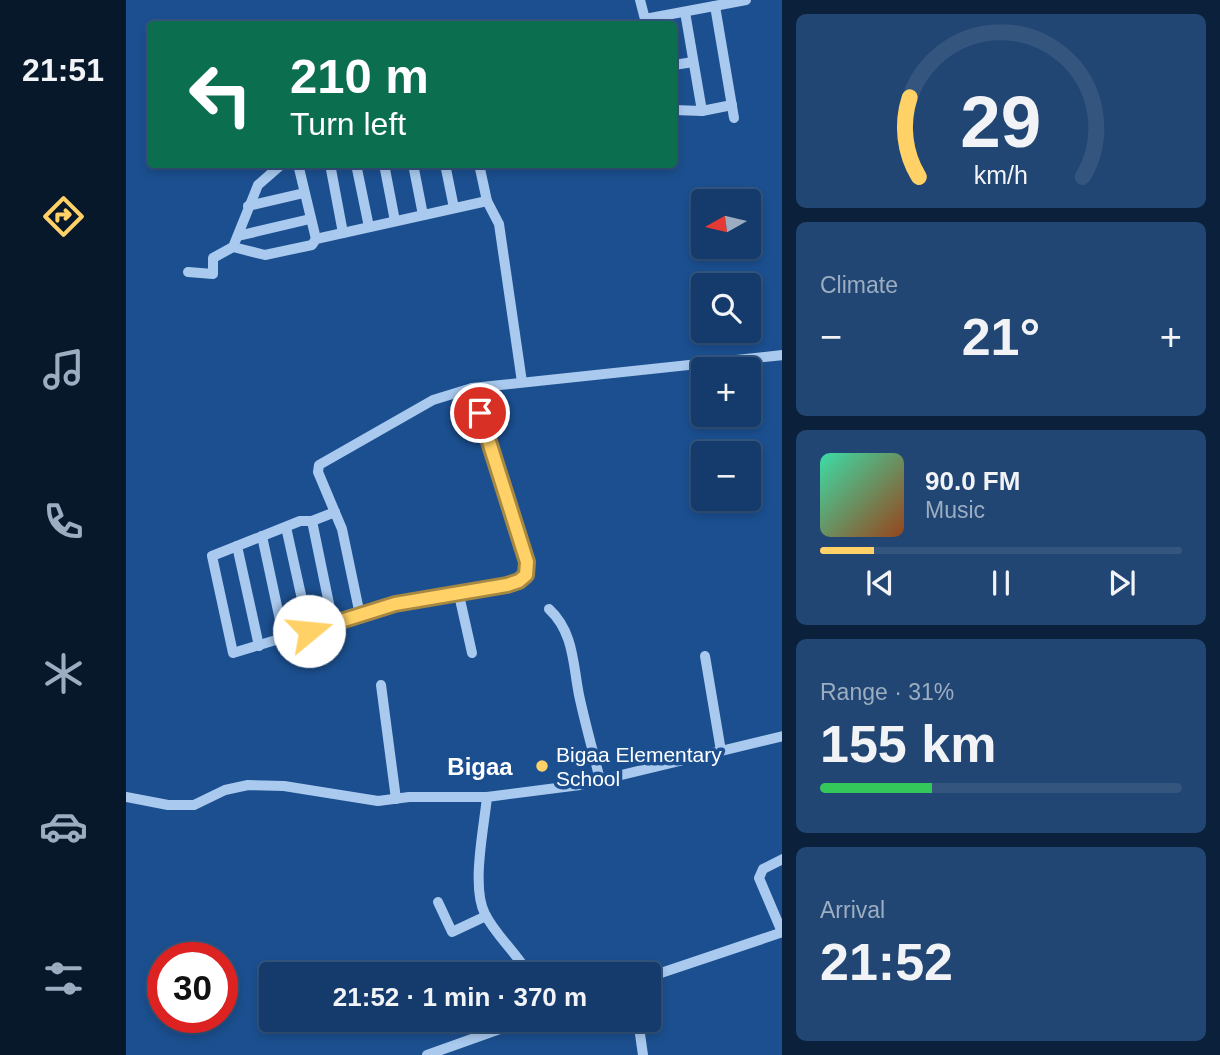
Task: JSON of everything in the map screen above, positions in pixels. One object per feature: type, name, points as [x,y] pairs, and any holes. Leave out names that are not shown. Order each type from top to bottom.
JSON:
[{"type":"street","points":[[640,0],[646,21]]},
{"type":"street","points":[[650,21],[746,0]]},
{"type":"street","points":[[715,6],[734,118]]},
{"type":"street","points":[[685,12],[702,111]]},
{"type":"street","points":[[677,65],[694,62]]},
{"type":"street","points":[[677,110],[702,111],[732,105]]},
{"type":"street","points":[[188,272],[213,274],[214,258],[233,247],[258,185],[277,168]]},
{"type":"street","points":[[299,168],[316,239]]},
{"type":"street","points":[[331,168],[343,233]]},
{"type":"street","points":[[357,168],[369,227]]},
{"type":"street","points":[[385,168],[395,221]]},
{"type":"street","points":[[414,168],[423,215]]},
{"type":"street","points":[[445,168],[454,208]]},
{"type":"street","points":[[480,168],[487,201],[499,224],[522,382]]},
{"type":"street","points":[[248,206],[304,193]]},
{"type":"street","points":[[233,247],[265,255],[312,245],[316,239],[487,201]]},
{"type":"street","points":[[238,236],[310,219]]},
{"type":"street","points":[[360,615],[342,529],[318,472],[319,465],[433,400],[472,388],[782,355]]},
{"type":"street","points":[[335,512],[312,521],[300,521],[212,556],[233,653],[395,604],[507,585],[526,575],[527,562],[472,388]]},
{"type":"street","points":[[312,521],[333,623]]},
{"type":"street","points":[[286,527],[309,631]]},
{"type":"street","points":[[262,536],[284,639]]},
{"type":"street","points":[[237,546],[259,646]]},
{"type":"street","points":[[458,595],[472,653]]},
{"type":"street","points":[[549,609],[562,625],[570,644],[578,691],[600,780]]},
{"type":"street","points":[[705,656],[720,751]]},
{"type":"street","points":[[381,685],[396,799]]},
{"type":"street","points":[[126,797],[168,805],[194,806],[225,790],[248,785],[284,786],[378,801],[487,797],[550,790],[600,780],[782,736]]},
{"type":"street","points":[[487,797],[478,898],[486,916],[522,962]]},
{"type":"street","points":[[661,973],[782,932],[759,878],[763,869],[782,859]]},
{"type":"street","points":[[438,902],[452,932],[486,916]]},
{"type":"street","points":[[427,1055],[491,1032]]},
{"type":"street","points":[[640,1032],[643,1055]]},
{"type":"place","name":"Bigaa Elementary School","points":[[542,766]]},
{"type":"district","name":"Bigaa","points":[[480,766]]},
{"type":"route","points":[[309,631],[395,604],[507,585],[526,575],[527,562],[480,413]]}]
